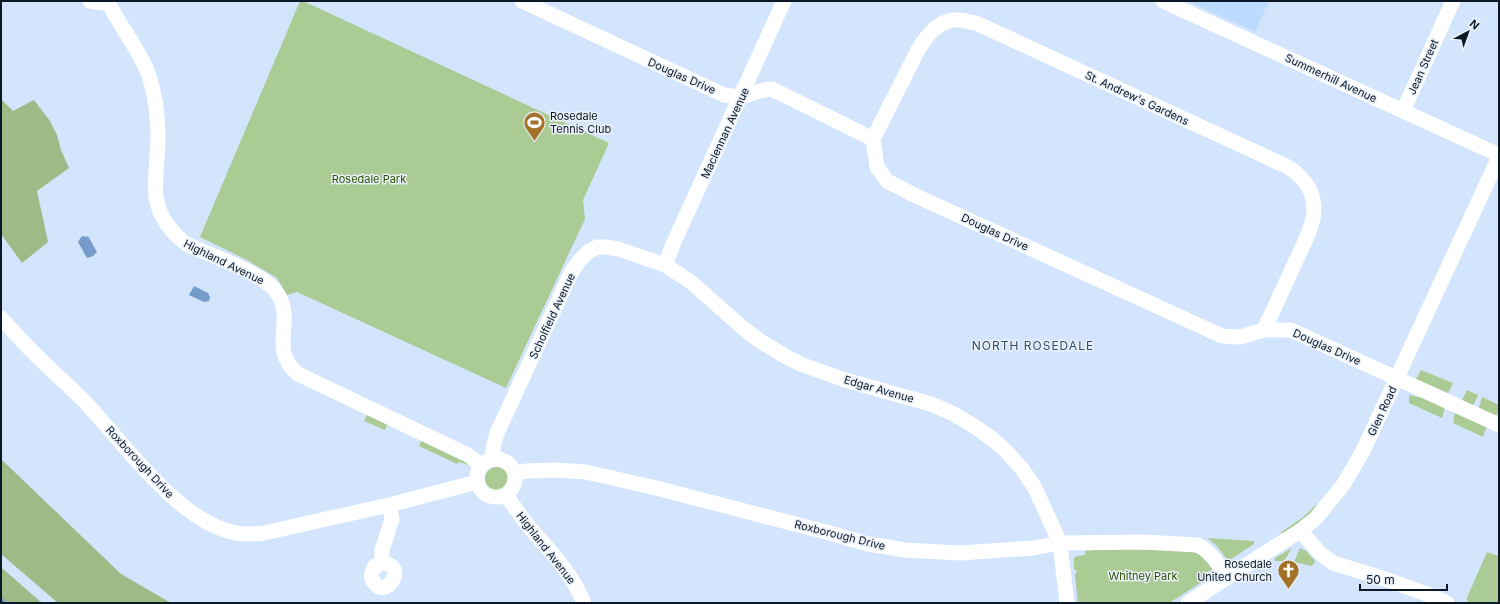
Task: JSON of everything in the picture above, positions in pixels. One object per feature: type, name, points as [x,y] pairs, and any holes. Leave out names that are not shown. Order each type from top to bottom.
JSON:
[{"type":"street","points":[[90,1],[103,3],[108,1]]},
{"type":"street","name":"Highland Avenue","points":[[108,1],[113,13],[136,48],[148,74],[158,129],[156,199],[173,234],[190,246],[259,277],[273,288],[278,295],[284,312],[285,322],[282,340],[284,356],[287,363],[298,374],[412,430],[487,462]]},
{"type":"street","name":"Douglas Drive","points":[[522,1],[688,80],[724,95],[742,96],[763,89],[772,89],[873,139],[877,167],[887,181],[914,195],[1222,336],[1240,338],[1264,330],[1291,330],[1499,425]]},
{"type":"street","name":"Maclennan Avenue","points":[[665,265],[674,242],[742,96],[784,1]]},
{"type":"street","name":"Summerhill Avenue","points":[[1163,1],[1499,156]]},
{"type":"street","name":"Jean Street","points":[[1403,112],[1453,1]]},
{"type":"street","name":"St. Andrew's Gardens","points":[[873,139],[926,36],[936,27],[954,20],[976,23],[1286,166],[1296,171],[1303,179],[1312,198],[1314,208],[1312,220],[1304,242],[1264,330]]},
{"type":"street","name":"Glen Road","points":[[1188,603],[1300,531],[1324,510],[1347,479],[1363,451],[1499,156]]},
{"type":"street","name":"Scholfield Avenue","points":[[487,462],[498,431],[571,273],[579,261],[588,252],[597,247],[607,247],[618,249],[665,265]]},
{"type":"street","name":"Edgar Avenue","points":[[665,265],[691,282],[754,336],[785,356],[803,365],[845,380],[931,404],[952,413],[991,438],[1005,450],[1023,470],[1035,488],[1060,543]]},
{"type":"street","name":"Roxborough Drive","points":[[1,318],[39,358],[87,404],[161,487],[184,506],[211,525],[236,533],[255,534],[477,482]]},
{"type":"street","points":[[498,459],[509,464],[515,474],[514,486],[506,495],[500,497],[488,496],[483,493],[477,482],[476,476],[487,462],[498,459]]},
{"type":"street","name":"Roxborough Drive","points":[[515,474],[526,471],[555,470],[586,472],[656,488],[868,544],[905,550],[961,553],[1032,548],[1060,543],[1144,542],[1197,545],[1203,547],[1209,552],[1227,578]]},
{"type":"street","name":"Highland Avenue","points":[[506,495],[526,522],[564,567],[584,603]]},
{"type":"street","points":[[382,563],[382,550],[392,519],[388,504]]},
{"type":"street","points":[[1300,531],[1320,553],[1333,563],[1382,578],[1447,603]]},
{"type":"street","points":[[1060,543],[1067,603]]},
{"type":"shaded area","points":[[1188,1],[1269,1],[1255,32]]},
{"type":"shaded area","points":[[83,236],[88,236],[97,252],[93,256],[87,258],[78,242]]},
{"type":"shaded area","points":[[194,286],[208,293],[210,297],[209,301],[204,302],[189,295]]},
{"type":"green space","name":"Rosedale Park","points":[[300,1],[303,1],[609,143],[583,200],[585,219],[506,388],[297,292],[287,295],[277,278],[247,260],[200,237]]},
{"type":"green space","points":[[1,99],[13,111],[34,100],[50,121],[57,135],[61,150],[69,168],[37,191],[48,242],[22,263],[1,234]]},
{"type":"green space","points":[[1421,370],[1453,383],[1448,393],[1416,379]]},
{"type":"green space","points":[[1467,390],[1478,395],[1473,406],[1462,400]]},
{"type":"green space","points":[[1409,395],[1423,398],[1445,407],[1442,418],[1409,403]]},
{"type":"green space","points":[[1482,397],[1499,405],[1499,411],[1496,416],[1479,408]]},
{"type":"green space","points":[[1455,412],[1487,426],[1483,437],[1453,423]]},
{"type":"green space","points":[[368,413],[388,423],[385,430],[364,421]]},
{"type":"green space","points":[[422,439],[466,459],[471,466],[459,462],[457,464],[419,446]]},
{"type":"green space","points":[[1,459],[121,574],[171,603],[58,603],[1,554]]},
{"type":"green space","points":[[497,467],[502,468],[508,474],[508,484],[502,490],[497,491],[492,490],[486,484],[485,479],[486,474],[492,468]]},
{"type":"green space","points":[[1318,503],[1311,514],[1283,534],[1280,533],[1302,518]]},
{"type":"green space","points":[[1207,538],[1254,541],[1254,544],[1228,561],[1217,546]]},
{"type":"green space","points":[[1292,548],[1284,561],[1275,561],[1275,558]]},
{"type":"green space","points":[[1300,548],[1306,551],[1315,561],[1312,566],[1294,562]]},
{"type":"green space","name":"Whitney Park","points":[[1100,549],[1197,551],[1213,569],[1207,572],[1205,580],[1169,603],[1078,603],[1075,575],[1077,571],[1074,569],[1074,558],[1085,555],[1085,551]]},
{"type":"green space","points":[[1487,552],[1499,556],[1499,603],[1471,603],[1466,600]]},
{"type":"green space","points":[[1,568],[3,569],[42,603],[1,603]]},
{"type":"waterway","points":[[1,599],[5,603]]},
{"type":"place","name":"Rosedale Tennis Club","points":[[534,142]]},
{"type":"place","name":"Rosedale United Church","points":[[1288,590]]},
{"type":"district","name":"NORTH ROSEDALE","points":[[1033,345]]}]
